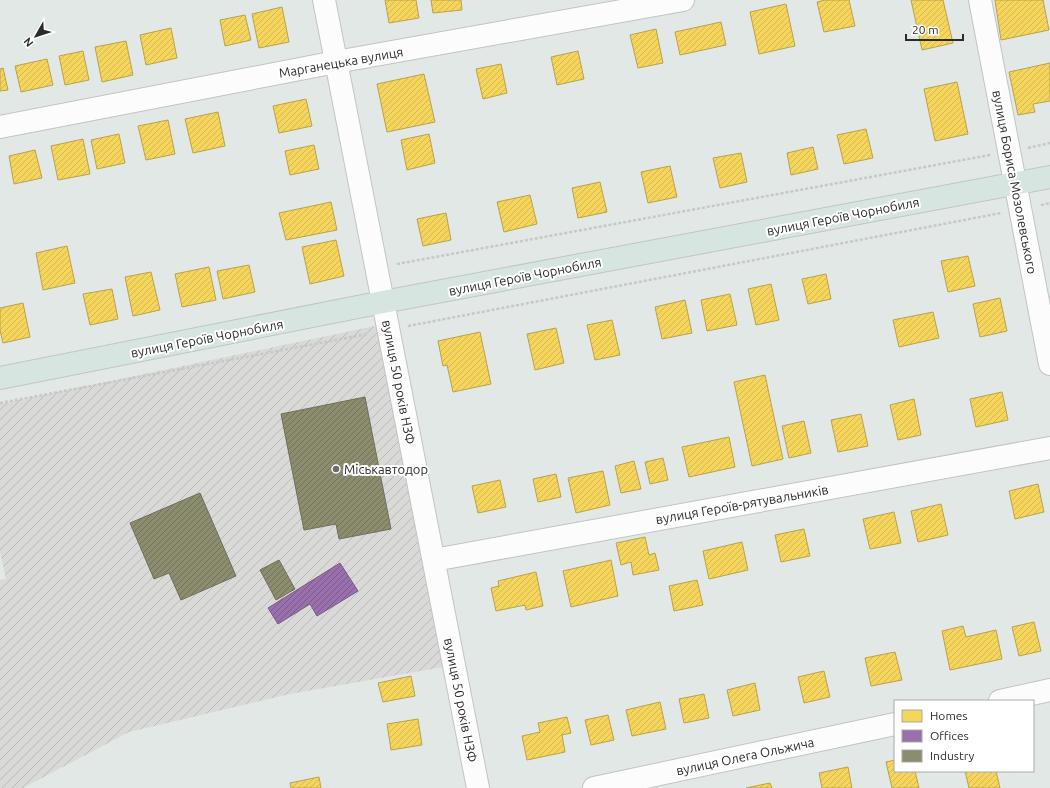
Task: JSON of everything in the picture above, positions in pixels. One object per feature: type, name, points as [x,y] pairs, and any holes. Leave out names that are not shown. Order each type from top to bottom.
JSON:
[{"type":"main road","name":"вулиця Героїв Чорнобиля","points":[[0,378],[383,302],[1050,177]]},
{"type":"street","name":"вулиця 50 років НЗФ","points":[[324,0],[478,788]]},
{"type":"street","name":"Марганецька вулиця","points":[[0,127],[336,62],[683,0]]},
{"type":"street","name":"вулиця Бориса Мозолевського","points":[[980,0],[1050,364]]},
{"type":"street","name":"вулиця Героїв-рятувальників","points":[[434,560],[1050,448]]},
{"type":"street","points":[[1005,700],[1050,690]]},
{"type":"street","name":"вулиця Олега Ольжича","points":[[594,788],[894,724]]},
{"type":"path","points":[[377,268],[1050,144]]},
{"type":"path","points":[[0,403],[1050,203]]},
{"type":"shaded area","points":[[380,325],[449,666],[290,694],[129,732],[23,788],[0,788],[0,580],[6,579],[0,552],[0,404]]},
{"type":"building: Homes","points":[[385,0],[416,0],[419,18],[389,23]]},
{"type":"building: Homes","points":[[431,0],[461,0],[462,10],[433,13]]},
{"type":"building: Homes","points":[[825,0],[849,0],[855,26],[824,32],[817,2]]},
{"type":"building: Homes","points":[[911,0],[943,0],[953,43],[922,50]]},
{"type":"building: Homes","points":[[995,0],[1043,0],[1049,30],[1001,40]]},
{"type":"building: Homes","points":[[786,4],[795,46],[759,54],[750,12]]},
{"type":"building: Homes","points":[[282,7],[289,42],[259,48],[252,14]]},
{"type":"building: Homes","points":[[245,15],[251,40],[225,46],[220,20]]},
{"type":"building: Homes","points":[[721,22],[726,45],[680,55],[675,32]]},
{"type":"building: Homes","points":[[171,28],[177,58],[146,65],[140,35]]},
{"type":"building: Homes","points":[[656,29],[663,63],[638,68],[630,35]]},
{"type":"building: Homes","points":[[126,41],[133,75],[102,82],[95,47]]},
{"type":"building: Homes","points":[[83,51],[89,80],[65,85],[59,56]]},
{"type":"building: Homes","points":[[578,51],[584,79],[557,85],[551,57]]},
{"type":"building: Homes","points":[[47,59],[53,85],[21,92],[15,66]]},
{"type":"building: Homes","points":[[1050,63],[1050,101],[1033,104],[1035,112],[1018,115],[1009,72]]},
{"type":"building: Homes","points":[[501,64],[507,93],[483,99],[476,69]]},
{"type":"building: Homes","points":[[3,68],[8,90],[0,91],[0,69]]},
{"type":"building: Homes","points":[[424,74],[435,122],[387,132],[377,84]]},
{"type":"building: Homes","points":[[957,82],[968,134],[935,141],[924,89]]},
{"type":"building: Homes","points":[[306,99],[312,126],[279,133],[273,106]]},
{"type":"building: Homes","points":[[218,112],[225,146],[193,153],[185,119]]},
{"type":"building: Homes","points":[[168,120],[175,154],[146,160],[138,126]]},
{"type":"building: Homes","points":[[866,129],[873,158],[844,164],[837,135]]},
{"type":"building: Homes","points":[[119,134],[125,163],[97,169],[91,140]]},
{"type":"building: Homes","points":[[429,134],[435,163],[407,170],[401,140]]},
{"type":"building: Homes","points":[[83,139],[90,174],[58,180],[51,146]]},
{"type":"building: Homes","points":[[314,145],[319,169],[290,175],[285,151]]},
{"type":"building: Homes","points":[[813,147],[818,169],[791,175],[787,153]]},
{"type":"building: Homes","points":[[35,150],[42,178],[14,184],[9,156]]},
{"type":"building: Homes","points":[[741,153],[747,182],[720,188],[713,158]]},
{"type":"building: Homes","points":[[670,166],[677,197],[648,203],[641,172]]},
{"type":"building: Homes","points":[[600,182],[607,212],[578,218],[572,188]]},
{"type":"building: Homes","points":[[530,195],[537,224],[504,232],[497,202]]},
{"type":"building: Homes","points":[[331,202],[337,230],[286,240],[279,213]]},
{"type":"building: Homes","points":[[446,213],[451,240],[423,246],[417,219]]},
{"type":"building: Homes","points":[[336,240],[344,276],[310,284],[302,247]]},
{"type":"building: Homes","points":[[67,246],[75,283],[43,290],[36,253]]},
{"type":"building: Homes","points":[[968,256],[975,286],[948,292],[941,261]]},
{"type":"building: Homes","points":[[249,265],[255,292],[223,299],[217,271]]},
{"type":"building: Homes","points":[[209,267],[216,300],[182,307],[175,274]]},
{"type":"building: Homes","points":[[151,272],[160,310],[133,316],[125,277]]},
{"type":"building: Homes","points":[[826,274],[831,299],[808,304],[802,279]]},
{"type":"building: Homes","points":[[771,284],[779,320],[756,325],[748,289]]},
{"type":"building: Homes","points":[[112,289],[118,319],[90,325],[83,294]]},
{"type":"building: Homes","points":[[730,294],[737,325],[707,331],[701,300]]},
{"type":"building: Homes","points":[[1000,298],[1007,331],[980,337],[973,304]]},
{"type":"building: Homes","points":[[685,300],[692,333],[662,339],[655,307]]},
{"type":"building: Homes","points":[[23,303],[30,337],[3,343],[0,330],[0,308]]},
{"type":"building: Homes","points":[[933,312],[939,338],[899,347],[893,320]]},
{"type":"building: Homes","points":[[612,320],[620,355],[595,360],[587,325]]},
{"type":"building: Homes","points":[[556,328],[564,363],[535,370],[527,334]]},
{"type":"building: Homes","points":[[480,332],[491,384],[453,392],[447,365],[443,366],[438,341]]},
{"type":"building: Homes","points":[[765,375],[783,459],[752,466],[734,382]]},
{"type":"building: Homes","points":[[1002,392],[1008,420],[976,427],[970,399]]},
{"type":"building: Homes","points":[[914,399],[921,435],[898,440],[890,405]]},
{"type":"building: Homes","points":[[861,414],[868,446],[838,452],[831,420]]},
{"type":"building: Homes","points":[[804,421],[811,453],[789,458],[782,426]]},
{"type":"building: Homes","points":[[729,437],[735,467],[689,477],[682,447]]},
{"type":"building: Homes","points":[[663,458],[668,480],[650,484],[645,462]]},
{"type":"building: Homes","points":[[634,461],[641,489],[621,493],[615,466]]},
{"type":"building: Homes","points":[[603,471],[610,505],[576,513],[568,478]]},
{"type":"building: Homes","points":[[556,474],[561,497],[538,502],[533,479]]},
{"type":"building: Homes","points":[[500,480],[506,507],[478,513],[472,486]]},
{"type":"building: Homes","points":[[1038,484],[1044,512],[1015,519],[1009,491]]},
{"type":"building: Homes","points":[[941,504],[948,535],[918,542],[911,511]]},
{"type":"building: Homes","points":[[894,512],[901,543],[870,549],[863,519]]},
{"type":"building: Homes","points":[[804,529],[810,556],[781,562],[775,535]]},
{"type":"building: Homes","points":[[645,537],[649,555],[655,553],[659,570],[633,575],[631,562],[621,565],[616,543]]},
{"type":"building: Homes","points":[[742,542],[748,570],[709,579],[703,551]]},
{"type":"building: Homes","points":[[611,560],[618,596],[571,607],[563,571]]},
{"type":"building: Homes","points":[[536,572],[543,606],[526,610],[525,605],[496,611],[491,588],[499,586],[498,581]]},
{"type":"building: Homes","points":[[697,580],[703,605],[674,611],[669,586]]},
{"type":"building: Homes","points":[[1034,622],[1041,651],[1019,656],[1012,627]]},
{"type":"building: Homes","points":[[963,626],[966,637],[996,630],[1002,659],[950,670],[942,631]]},
{"type":"building: Homes","points":[[895,652],[902,680],[871,686],[865,658]]},
{"type":"building: Homes","points":[[824,671],[830,697],[804,703],[798,677]]},
{"type":"building: Homes","points":[[411,676],[415,696],[383,702],[378,683]]},
{"type":"building: Homes","points":[[755,683],[760,710],[733,716],[727,690]]},
{"type":"building: Homes","points":[[704,694],[709,718],[684,723],[679,699]]},
{"type":"building: Homes","points":[[660,702],[666,729],[632,736],[626,710]]},
{"type":"building: Homes","points":[[608,715],[614,740],[591,745],[585,720]]},
{"type":"building: Homes","points":[[567,717],[571,733],[562,735],[565,752],[527,760],[522,736],[540,732],[538,723]]},
{"type":"building: Homes","points":[[418,719],[422,745],[391,750],[387,724]]},
{"type":"building: Homes","points":[[894,760],[894,772],[915,772],[919,788],[892,788],[886,762]]},
{"type":"building: Homes","points":[[848,767],[852,788],[822,788],[819,773]]},
{"type":"building: Homes","points":[[965,772],[996,772],[1000,788],[969,788]]},
{"type":"building: Homes","points":[[319,777],[321,788],[291,788],[290,783]]},
{"type":"building: Homes","points":[[770,783],[772,788],[746,788]]},
{"type":"building: Offices","points":[[340,563],[358,591],[317,616],[310,604],[278,624],[268,608]]},
{"type":"building: Industry","name":"Міськавтодор","points":[[365,397],[391,529],[339,539],[336,524],[304,530],[281,414]]},
{"type":"building: Industry","points":[[200,493],[236,576],[181,600],[169,573],[154,579],[130,523]]},
{"type":"building: Industry","points":[[279,560],[295,589],[276,600],[260,570]]},
{"type":"place","name":"Міськавтодор","points":[[336,469]]}]
